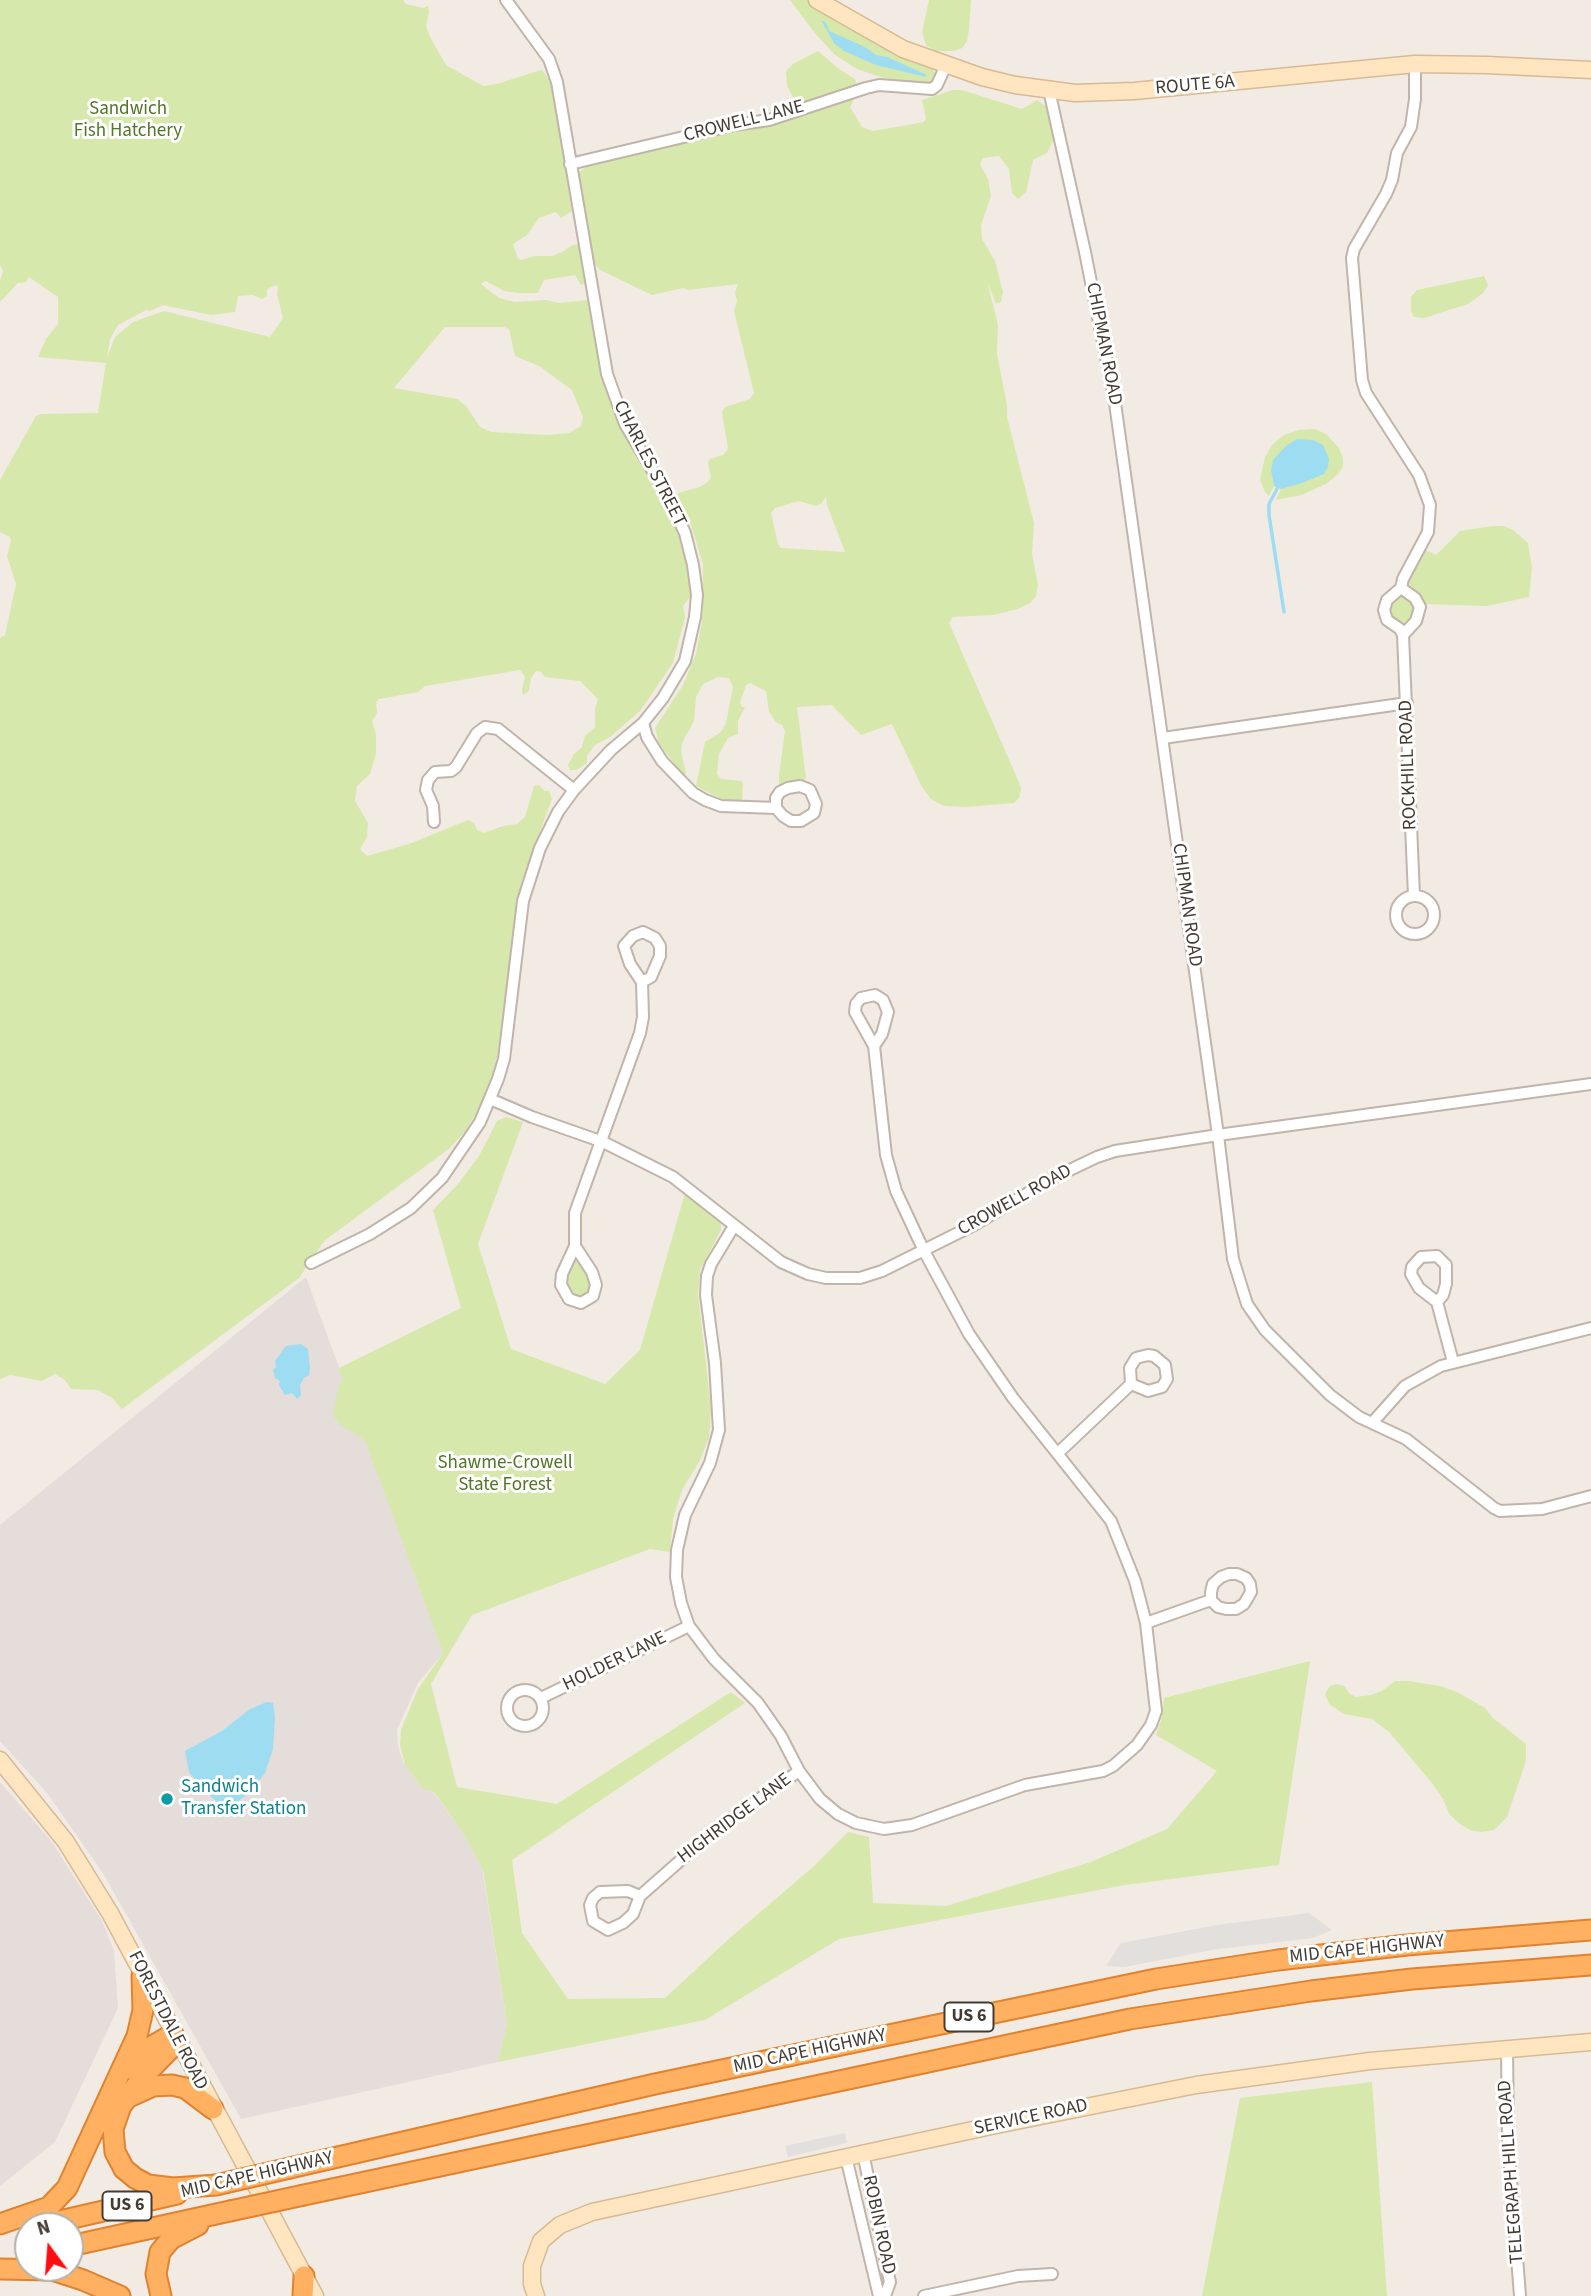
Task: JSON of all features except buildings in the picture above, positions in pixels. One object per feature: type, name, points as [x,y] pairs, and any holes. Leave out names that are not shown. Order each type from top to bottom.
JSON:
[{"type":"highway","name":"MID CAPE HIGHWAY","points":[[84,2215],[655,2084],[1156,1979],[1278,1960],[1407,1945],[1591,1930]]},
{"type":"highway","name":"MID CAPE HIGHWAY","points":[[84,2243],[1130,2019],[1399,1980],[1591,1965]]},
{"type":"highway","points":[[142,1976],[140,2028],[120,2092],[112,2138],[117,2158],[130,2174],[155,2187],[216,2185]]},
{"type":"highway","points":[[0,2224],[49,2207],[62,2195],[120,2092],[142,2078],[175,2038]]},
{"type":"highway","points":[[120,2092],[166,2084],[185,2088],[213,2109]]},
{"type":"highway","points":[[161,2296],[156,2267],[165,2245],[177,2235],[230,2211]]},
{"type":"highway","points":[[0,2269],[52,2270],[120,2296]]},
{"type":"main road","name":"ROUTE 6A","points":[[817,0],[903,49],[946,65],[993,80],[1075,93],[1133,91],[1415,64],[1591,71]]},
{"type":"main road","name":"FORESTDALE ROAD","points":[[0,1760],[79,1861],[121,1932],[303,2286],[315,2296]]},
{"type":"main road","name":"SERVICE ROAD","points":[[536,2296],[531,2275],[536,2249],[546,2235],[568,2221],[600,2211],[1086,2106],[1228,2079],[1359,2062],[1591,2042]]},
{"type":"street","name":"CHARLES STREET","points":[[311,1263],[370,1234],[411,1208],[442,1178],[480,1122],[501,1069],[526,889],[540,848],[558,813],[574,790],[611,750],[643,723],[663,698],[685,661],[695,617],[693,565],[685,533],[667,495],[625,424],[607,374],[557,82],[549,59],[506,0]]},
{"type":"street","points":[[1401,588],[1415,598],[1420,607],[1416,621],[1403,635],[1400,629],[1387,620],[1384,610],[1387,600],[1401,588],[1403,579],[1428,532],[1430,505],[1419,475],[1366,393],[1362,380],[1352,258],[1354,249],[1387,194],[1397,153],[1410,127],[1415,99],[1415,64]]},
{"type":"street","name":"CROWELL LANE","points":[[570,164],[734,125],[769,120],[879,85],[932,89],[937,85],[946,65]]},
{"type":"street","name":"CHIPMAN ROAD","points":[[1049,90],[1086,252],[1113,391],[1218,1135],[1233,1259],[1247,1304],[1265,1330],[1331,1395],[1359,1417],[1406,1438],[1500,1511],[1542,1509],[1591,1496]]},
{"type":"street","name":"ROCKHILL ROAD","points":[[1403,635],[1414,896]]},
{"type":"street","points":[[1163,738],[1407,703]]},
{"type":"street","points":[[643,723],[662,761],[692,793],[721,806],[776,808]]},
{"type":"street","points":[[434,822],[433,806],[426,790],[428,780],[435,772],[454,770],[477,733],[485,727],[499,729],[574,790]]},
{"type":"street","points":[[575,1246],[592,1272],[596,1285],[593,1296],[581,1303],[569,1299],[561,1285],[562,1274],[575,1246],[575,1213],[603,1142],[640,1033],[643,1017],[642,982],[629,964],[624,946],[633,936],[643,932],[656,938],[660,946],[660,956],[651,976],[642,982]]},
{"type":"street","points":[[734,1226],[710,1264],[707,1276],[706,1295],[715,1363],[719,1430],[710,1463],[685,1515],[677,1550],[676,1577],[689,1626],[714,1659],[758,1703],[781,1736],[799,1771],[820,1799],[856,1824],[884,1829],[924,1822],[1025,1785],[1103,1771],[1113,1766],[1137,1745],[1151,1725],[1156,1711],[1146,1623],[1135,1581],[1111,1521],[1013,1398],[969,1334],[924,1251],[890,1172],[874,1046]]},
{"type":"street","name":"CROWELL ROAD","points":[[490,1099],[603,1142],[673,1177],[781,1262],[808,1275],[860,1278],[882,1271],[924,1251],[1055,1177],[1115,1151],[1591,1084]]},
{"type":"street","points":[[1437,1302],[1453,1362]]},
{"type":"street","points":[[1372,1423],[1405,1387],[1418,1377],[1453,1362],[1591,1328]]},
{"type":"street","points":[[1058,1452],[1131,1384]]},
{"type":"street","points":[[1146,1623],[1211,1600]]},
{"type":"street","name":"HOLDER LANE","points":[[541,1698],[689,1626]]},
{"type":"street","name":"HIGHRIDGE LANE","points":[[640,1896],[628,1891],[600,1892],[590,1905],[593,1922],[608,1930],[616,1928],[633,1914],[640,1896],[715,1830],[799,1771]]},
{"type":"street","name":"TELEGRAPH HILL ROAD","points":[[1507,2048],[1508,2140],[1520,2296]]},
{"type":"street","name":"ROBIN ROAD","points":[[855,2155],[879,2296]]},
{"type":"street","name":"ROBIN ROAD","points":[[855,2155],[890,2282],[885,2296]]},
{"type":"street","points":[[924,2296],[1018,2277],[1052,2274]]},
{"type":"shaded area","points":[[306,1277],[443,1653],[418,1683],[397,1730],[398,1746],[403,1762],[421,1787],[434,1793],[466,1837],[482,1868],[507,2023],[498,2062],[241,2119],[103,1873],[47,1793],[0,1741],[0,1525]]},
{"type":"shaded area","points":[[0,1782],[52,1842],[102,1921],[114,1951],[118,2008],[55,2142],[0,2186]]},
{"type":"shaded area","points":[[1309,1913],[1332,1930],[1313,1938],[1218,1949],[1124,1967],[1106,1966],[1121,1943],[1217,1925]]},
{"type":"shaded area","points":[[845,2133],[847,2143],[788,2157],[785,2146]]},
{"type":"green space","name":"Sandwich Fish Hatchery","points":[[0,0],[403,0],[406,4],[423,8],[428,6],[426,26],[446,65],[483,86],[541,70],[551,83],[572,211],[561,218],[556,212],[539,218],[527,235],[513,244],[518,259],[521,260],[534,256],[552,256],[578,244],[585,283],[581,285],[575,275],[544,280],[538,293],[504,291],[486,281],[481,284],[499,298],[515,302],[546,300],[559,303],[588,300],[602,376],[624,434],[677,523],[689,564],[692,594],[683,606],[685,617],[673,663],[640,711],[610,737],[595,745],[587,756],[587,763],[576,770],[570,770],[568,765],[582,747],[585,736],[595,727],[598,699],[580,681],[545,677],[536,671],[531,678],[529,691],[523,695],[525,677],[520,670],[425,686],[418,692],[379,699],[376,702],[377,713],[372,721],[376,734],[376,754],[370,774],[357,786],[355,801],[368,823],[367,837],[360,849],[367,856],[409,844],[468,820],[484,833],[517,824],[525,817],[534,786],[539,785],[549,791],[552,799],[521,883],[497,1057],[491,1079],[479,1109],[450,1148],[324,1241],[299,1278],[122,1409],[112,1398],[98,1390],[71,1389],[65,1380],[55,1374],[42,1381],[10,1375],[0,1379],[0,638],[5,635],[16,584],[7,556],[10,537],[0,532],[0,480],[36,416],[98,413],[106,363],[38,357],[46,339],[58,324],[58,297],[29,277],[26,282],[18,283],[0,302],[3,271],[0,265]],"holes":[[[276,285],[283,318],[270,337],[164,311],[133,322],[115,337],[107,358],[110,339],[118,325],[146,310],[163,305],[211,315],[235,312],[238,296],[253,295],[262,299],[267,296],[267,289]],[[445,327],[509,329],[515,356],[539,366],[572,390],[583,417],[581,426],[569,433],[547,435],[491,432],[480,427],[466,406],[457,399],[394,388]]]},
{"type":"green space","points":[[790,0],[809,0],[854,29],[932,67],[934,80],[929,84],[884,78],[857,69],[834,54]]},
{"type":"green space","points":[[929,0],[971,0],[967,41],[962,48],[936,51],[926,45],[922,32]]},
{"type":"green space","points":[[818,51],[855,79],[857,86],[798,106],[787,86],[786,71],[793,64]]},
{"type":"green space","points":[[953,90],[962,90],[1022,109],[1037,100],[1048,108],[1052,118],[1053,141],[1047,153],[1033,160],[1026,192],[1018,199],[1012,193],[1009,169],[999,156],[983,158],[980,164],[988,179],[991,196],[981,225],[982,239],[995,261],[1003,292],[1001,302],[996,304],[987,281],[998,325],[997,354],[1007,417],[1034,523],[1032,554],[1038,585],[1036,596],[1030,603],[1018,609],[993,615],[953,617],[949,623],[1018,780],[1021,789],[1019,798],[1014,803],[944,806],[931,799],[922,787],[892,724],[861,735],[832,705],[797,707],[806,778],[801,783],[782,788],[779,785],[779,775],[785,731],[769,712],[766,691],[750,683],[746,685],[740,703],[745,707],[738,721],[738,734],[728,738],[719,754],[717,774],[721,779],[743,783],[742,801],[737,803],[724,800],[696,786],[705,742],[721,732],[726,723],[733,687],[729,678],[718,677],[703,684],[696,697],[694,721],[682,743],[681,752],[686,773],[684,775],[659,743],[655,728],[683,685],[696,654],[702,622],[703,564],[689,519],[677,496],[678,493],[708,482],[711,477],[708,463],[710,459],[723,455],[728,449],[722,412],[725,407],[750,399],[754,393],[734,311],[738,284],[688,290],[683,288],[652,295],[600,270],[595,264],[578,173],[589,165],[633,152],[756,126],[851,97],[853,102],[850,107],[862,127],[873,131],[924,122],[926,118],[922,100]],"holes":[[[826,496],[845,552],[781,548],[771,513],[775,508],[799,501],[816,506],[822,503]]]},
{"type":"green space","points":[[1484,276],[1488,285],[1483,293],[1468,304],[1424,318],[1414,317],[1411,297],[1417,290]]},
{"type":"green space","points":[[1315,429],[1326,434],[1339,448],[1343,466],[1338,474],[1326,484],[1301,495],[1276,500],[1281,489],[1324,474],[1328,467],[1271,471],[1274,486],[1269,496],[1260,480],[1265,457],[1272,445],[1284,435]]},
{"type":"green space","points":[[1504,526],[1513,530],[1528,543],[1532,568],[1529,597],[1487,606],[1425,604],[1408,582],[1425,550],[1436,555],[1460,531]]},
{"type":"green space","points":[[1402,597],[1411,601],[1415,610],[1411,619],[1402,623],[1393,619],[1389,610],[1393,601]]},
{"type":"green space","name":"Shawme-Crowell State Forest","points":[[506,1117],[523,1122],[478,1244],[511,1349],[605,1384],[640,1350],[685,1193],[721,1222],[721,1230],[700,1270],[698,1294],[711,1409],[709,1438],[699,1462],[682,1490],[673,1519],[670,1552],[650,1549],[472,1615],[431,1684],[457,1787],[557,1804],[731,1692],[745,1703],[512,1860],[522,1933],[568,1999],[665,1998],[812,1868],[848,1832],[869,1837],[873,1903],[946,1906],[1091,1862],[1167,1829],[1217,1771],[1156,1735],[1164,1698],[1310,1661],[1279,1865],[1125,1885],[839,1939],[705,2020],[498,2062],[507,2023],[483,1870],[465,1836],[435,1793],[422,1788],[405,1765],[400,1745],[401,1730],[418,1689],[443,1653],[365,1440],[339,1424],[333,1414],[339,1385],[343,1381],[339,1368],[461,1308],[433,1210],[458,1184],[479,1156],[497,1121]]},
{"type":"green space","points":[[573,1260],[578,1262],[589,1277],[592,1287],[591,1291],[579,1299],[574,1298],[564,1284],[566,1271]]},
{"type":"green space","points":[[1395,1681],[1440,1686],[1457,1692],[1485,1708],[1493,1718],[1526,1744],[1526,1761],[1507,1817],[1494,1830],[1470,1830],[1460,1824],[1450,1815],[1432,1783],[1389,1732],[1372,1719],[1344,1714],[1329,1704],[1325,1694],[1330,1686],[1336,1684],[1344,1686],[1356,1697],[1371,1695]]},
{"type":"green space","points":[[1372,2082],[1387,2296],[1202,2296],[1240,2098]]},
{"type":"water","points":[[821,20],[826,23],[829,31],[865,47],[876,55],[887,57],[925,74],[926,77],[876,65],[844,51],[834,43]]},
{"type":"water","points":[[1297,439],[1313,440],[1323,445],[1329,459],[1328,467],[1324,474],[1281,489],[1274,486],[1271,471],[1273,460]]},
{"type":"water","points":[[301,1344],[308,1349],[310,1368],[309,1375],[300,1385],[301,1395],[297,1399],[292,1393],[285,1395],[273,1370],[276,1367],[275,1361],[286,1346]]},
{"type":"water","points":[[267,1702],[273,1703],[275,1717],[273,1749],[265,1773],[248,1794],[234,1804],[221,1805],[189,1772],[185,1751],[222,1731],[250,1709]]},
{"type":"waterway","points":[[1278,487],[1269,504],[1269,515],[1284,612]]},
{"type":"place","name":"Sandwich Transfer Station","points":[[167,1799]]}]
